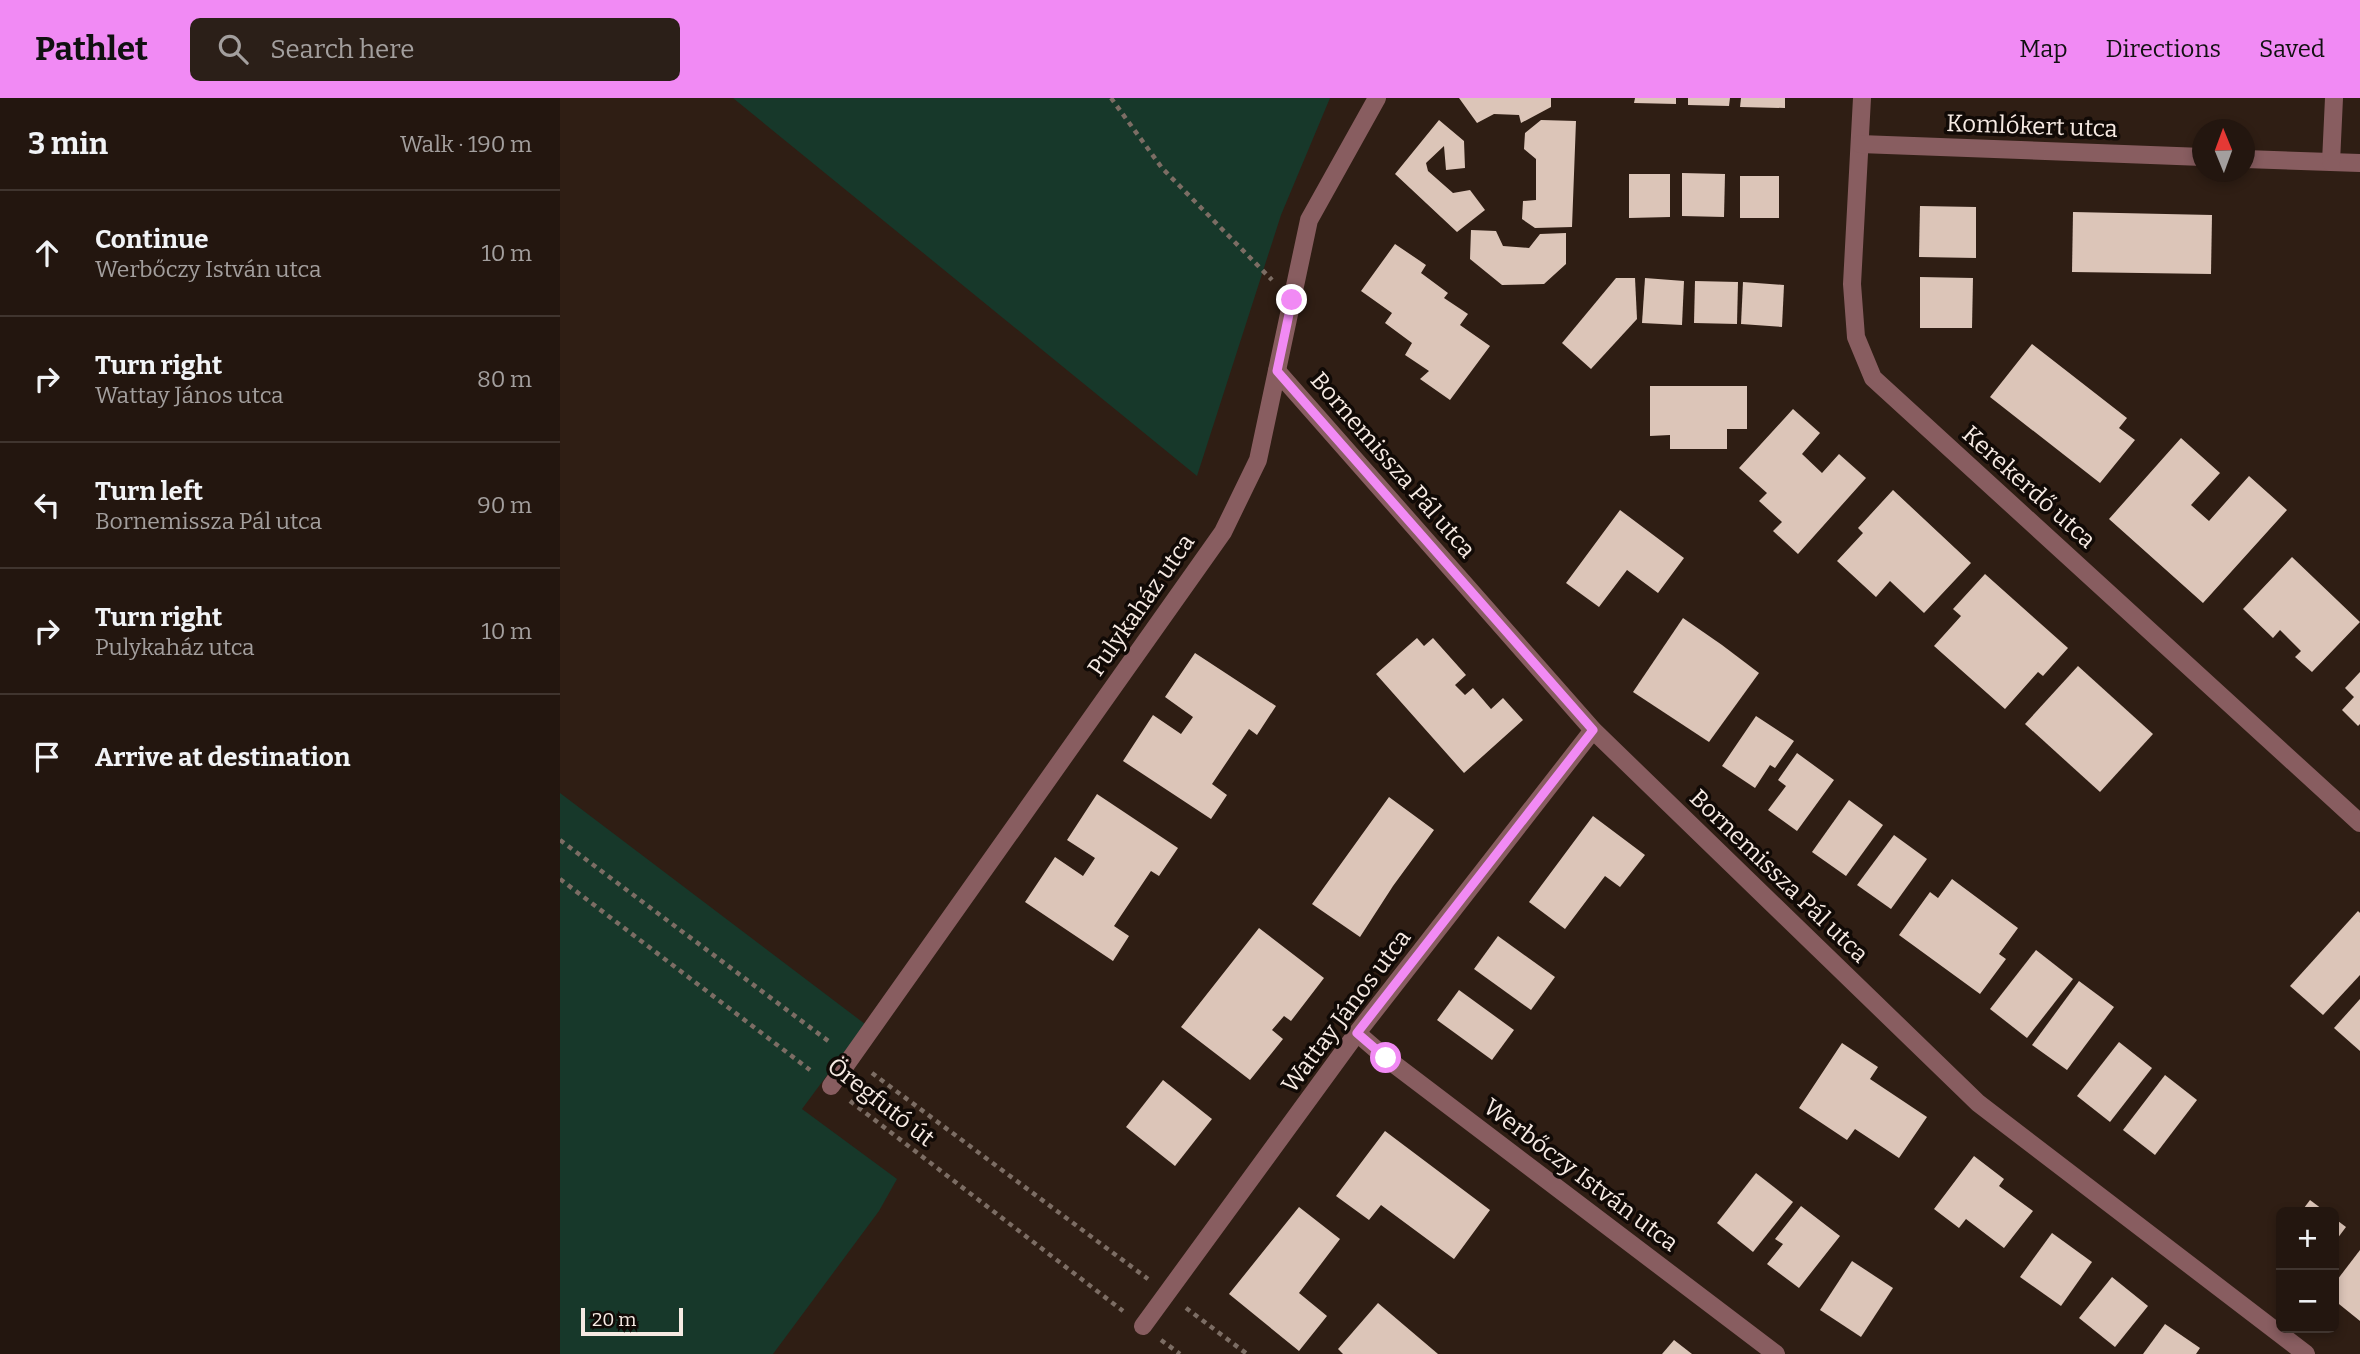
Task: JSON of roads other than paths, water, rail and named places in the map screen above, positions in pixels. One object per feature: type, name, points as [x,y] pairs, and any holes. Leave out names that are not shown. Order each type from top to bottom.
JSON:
[{"type":"street","name":"Pulykaház utca","points":[[831,1086],[1223,532],[1258,460],[1309,220],[1377,98]]},
{"type":"street","name":"Kerekerdő utca","points":[[1862,98],[1852,284],[1856,337],[1873,378],[2360,823]]},
{"type":"street","points":[[2331,162],[2334,98]]},
{"type":"street","name":"Komlókert utca","points":[[1860,144],[2192,157]]},
{"type":"street","points":[[2255,159],[2360,163]]},
{"type":"street","name":"Bornemissza Pál utca","points":[[1277,371],[1593,730],[1979,1103],[2306,1354]]},
{"type":"street","name":"Wattay János utca","points":[[1143,1326],[1357,1033],[1593,730]]},
{"type":"street","name":"Werbőczy István utca","points":[[1357,1033],[1776,1354]]}]
